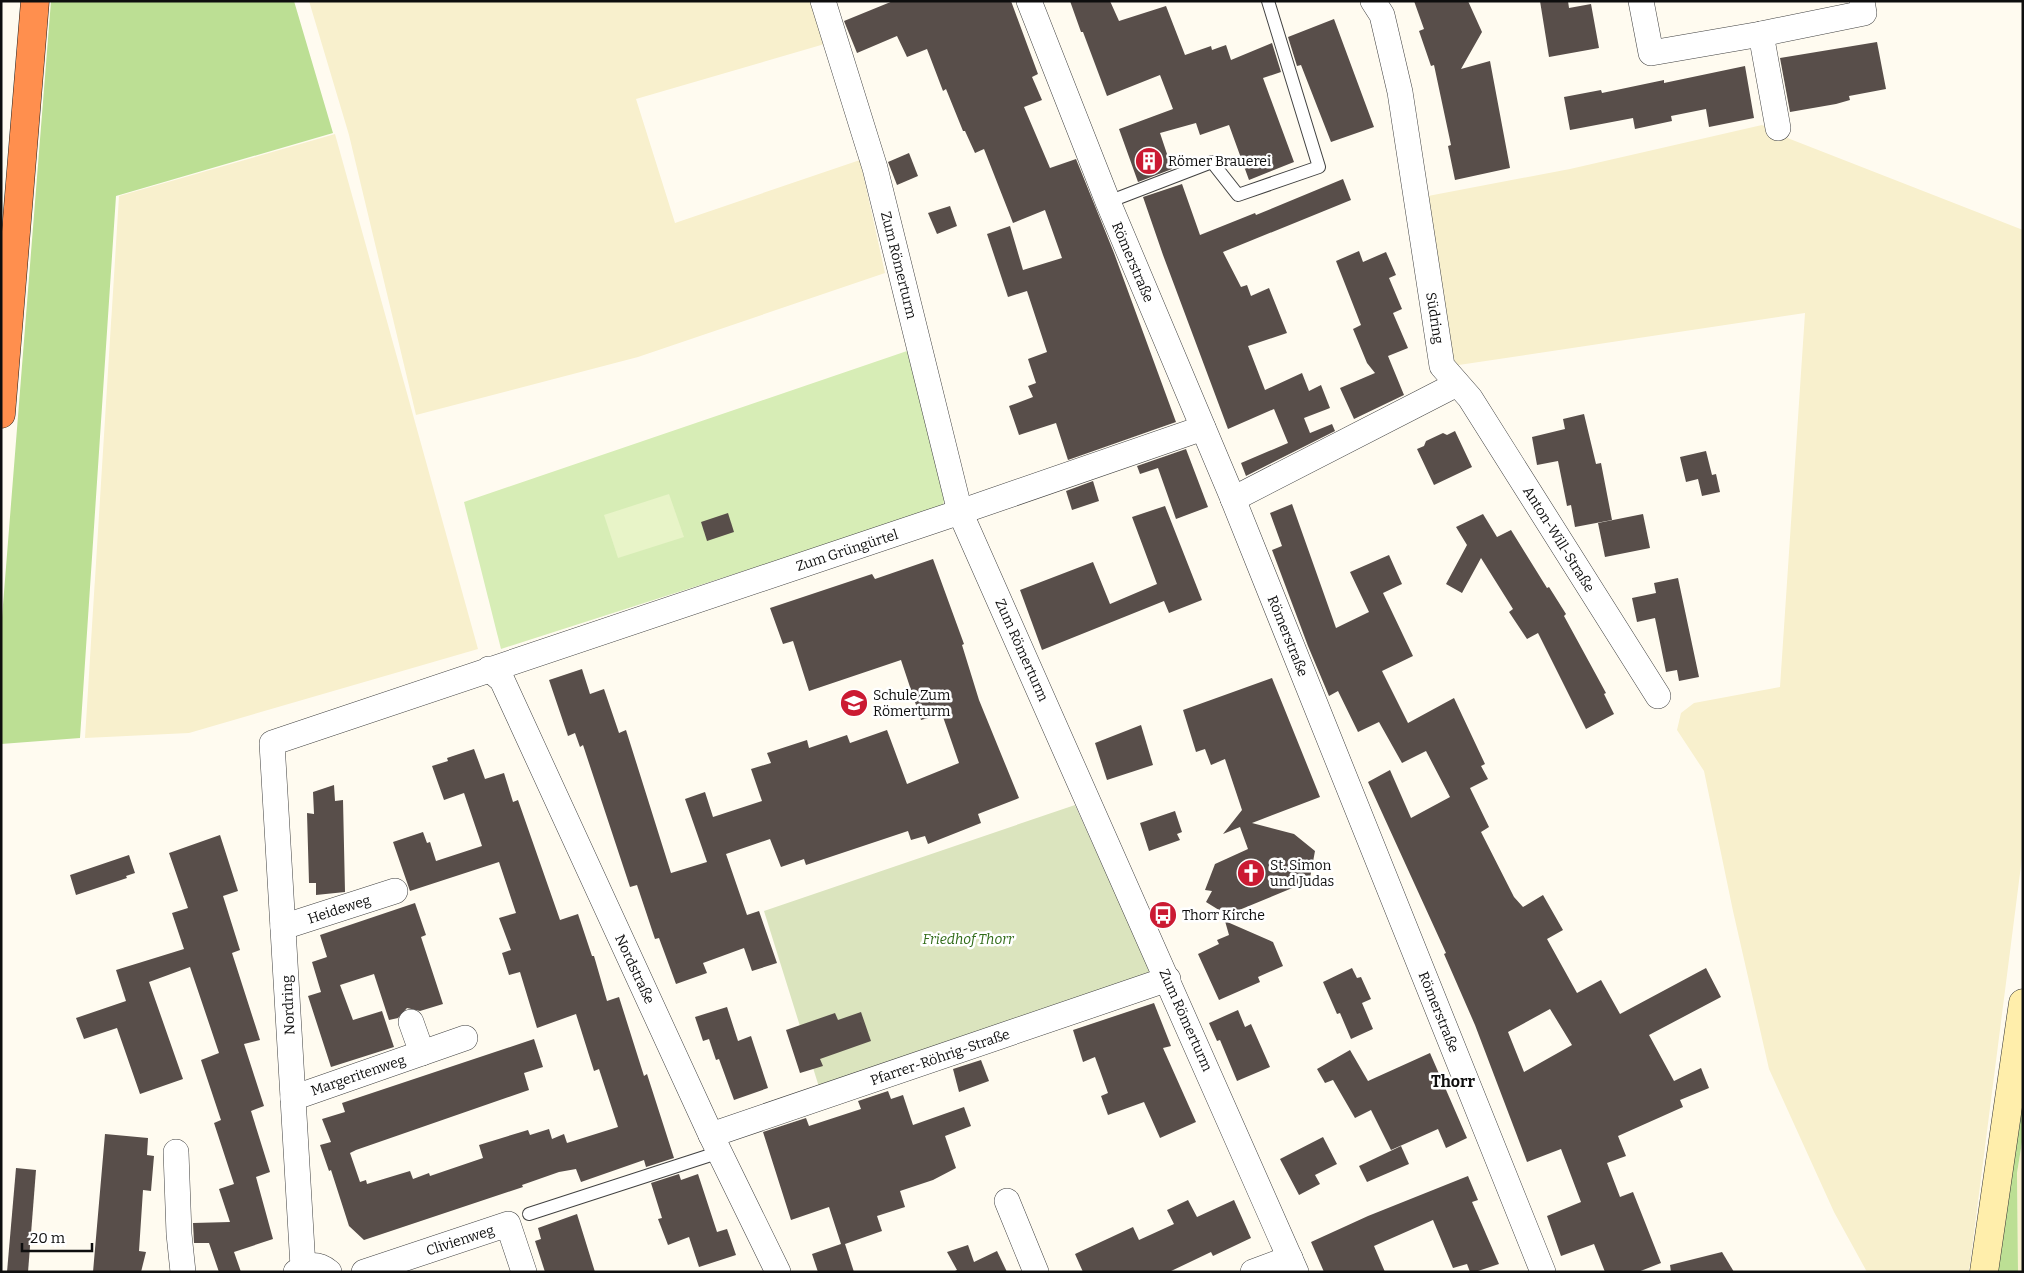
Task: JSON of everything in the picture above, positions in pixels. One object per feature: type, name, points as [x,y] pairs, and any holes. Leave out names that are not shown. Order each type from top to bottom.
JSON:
[{"type":"highway","points":[[1,414],[35,1]]},
{"type":"main road","points":[[1984,1272],[2023,1004]]},
{"type":"street","name":"Zum Römerturm","points":[[823,1],[875,168],[960,512],[1293,1265]]},
{"type":"street","name":"Römerstraße","points":[[1029,1],[1108,202],[1232,499],[1543,1272]]},
{"type":"street","name":"Südring","points":[[1373,1],[1382,14],[1400,92],[1442,366],[1457,384]]},
{"type":"street","points":[[1641,1],[1651,53],[1761,34],[1864,13],[1862,1]]},
{"type":"street","points":[[1761,34],[1778,128]]},
{"type":"street","points":[[1232,499],[1457,384]]},
{"type":"street","name":"Anton-Will-Straße","points":[[1457,384],[1470,398],[1658,696]]},
{"type":"street","name":"Zum Grüngürtel","points":[[272,743],[960,512],[1203,428]]},
{"type":"street","name":"Nordstraße","points":[[489,669],[502,680],[715,1143],[778,1272]]},
{"type":"street","name":"Nordring","points":[[272,743],[293,1098],[300,1269]]},
{"type":"street","name":"Heideweg","points":[[283,927],[395,890]]},
{"type":"street","name":"Pfarrer-Röhrig-Straße","points":[[715,1143],[1168,979]]},
{"type":"street","name":"Margeritenweg","points":[[411,1022],[422,1053]]},
{"type":"street","name":"Margeritenweg","points":[[293,1098],[465,1038]]},
{"type":"street","points":[[176,1152],[179,1234],[183,1272]]},
{"type":"street","points":[[1007,1200],[1036,1272]]},
{"type":"street","name":"Clivienweg","points":[[364,1272],[508,1224],[524,1272]]},
{"type":"street","points":[[300,1269],[314,1265],[329,1272]]},
{"type":"street","points":[[1253,1272],[1293,1265]]},
{"type":"lane","points":[[1108,202],[1212,162],[1238,195],[1319,168],[1268,1]]},
{"type":"lane","points":[[529,1214],[715,1143]]},
{"type":"shaded area","points":[[309,1],[816,1],[828,43],[636,99],[675,223],[860,160],[885,273],[638,357],[416,415],[349,135]]},
{"type":"shaded area","points":[[1762,125],[1790,139],[2023,230],[2023,850],[1969,1272],[1867,1272],[1834,1212],[1769,1069],[1733,911],[1704,771],[1677,730],[1681,713],[1694,703],[1780,687],[1805,313],[1452,366],[1428,196],[1570,169]]},
{"type":"shaded area","points":[[335,134],[478,649],[189,733],[85,738],[119,196]]},
{"type":"shaded area","points":[[2023,1136],[2023,1272],[2018,1272],[2017,1173]]},
{"type":"green space","points":[[51,1],[294,1],[333,133],[116,196],[80,738],[1,744],[1,630]]},
{"type":"green space","points":[[907,351],[945,496],[943,505],[934,510],[501,649],[464,502]]},
{"type":"green space","points":[[669,494],[684,537],[618,558],[604,515]]},
{"type":"green space","name":"Friedhof Thorr","points":[[1075,805],[1152,974],[819,1087],[764,911]]},
{"type":"green space","points":[[2023,1076],[2023,1136],[2017,1173],[2018,1272],[1996,1272]]},
{"type":"building","points":[[893,1],[1011,1],[1038,74],[1032,77],[1042,100],[1024,107],[1050,168],[1076,159],[1114,253],[1176,422],[1068,460],[1056,423],[1019,435],[1009,406],[1033,397],[1028,386],[1036,383],[1028,359],[1047,352],[1027,291],[1008,297],[987,234],[1010,226],[1023,270],[1062,258],[1045,210],[1013,223],[984,149],[975,153],[965,131],[963,131],[946,89],[943,91],[927,49],[907,57],[897,36],[857,53],[844,21]]},
{"type":"building","points":[[1070,1],[1110,1],[1119,21],[1166,6],[1185,55],[1211,46],[1212,50],[1226,45],[1231,60],[1272,43],[1281,72],[1263,78],[1294,162],[1249,180],[1229,125],[1200,135],[1196,123],[1160,133],[1172,169],[1138,182],[1119,129],[1173,109],[1160,75],[1107,96]]},
{"type":"building","points":[[1414,1],[1468,1],[1482,32],[1461,69],[1490,61],[1510,168],[1455,180],[1448,146],[1451,145],[1434,65],[1431,66],[1419,31],[1424,29]]},
{"type":"building","points":[[1540,1],[1568,1],[1569,8],[1591,4],[1599,48],[1549,57]]},
{"type":"building","points":[[1334,19],[1374,127],[1331,142],[1301,65],[1297,66],[1288,37]]},
{"type":"building","points":[[1877,42],[1886,89],[1849,96],[1850,100],[1836,104],[1790,112],[1780,58]]},
{"type":"building","points":[[1745,66],[1754,118],[1709,127],[1706,109],[1671,116],[1672,121],[1635,129],[1633,118],[1570,130],[1564,97],[1601,90],[1602,93],[1664,80],[1664,83]]},
{"type":"building","points":[[909,153],[918,176],[897,185],[888,162]]},
{"type":"building","points":[[1343,179],[1351,200],[1223,252],[1241,287],[1247,285],[1251,296],[1269,288],[1287,333],[1248,346],[1265,390],[1302,373],[1309,391],[1321,385],[1330,408],[1304,418],[1310,433],[1332,424],[1335,431],[1246,476],[1241,463],[1288,443],[1274,409],[1228,429],[1143,197],[1182,184],[1200,235],[1255,213],[1256,215]]},
{"type":"building","points":[[950,206],[957,226],[937,234],[928,213]]},
{"type":"building","points":[[1359,251],[1363,262],[1386,252],[1396,275],[1389,278],[1402,309],[1393,313],[1408,348],[1388,356],[1404,395],[1354,419],[1340,388],[1375,373],[1367,363],[1353,329],[1361,325],[1336,261]]},
{"type":"building","points":[[1584,414],[1596,464],[1601,463],[1612,520],[1575,527],[1571,505],[1567,506],[1558,461],[1537,465],[1532,437],[1565,429],[1563,419]]},
{"type":"building","points":[[1455,431],[1472,467],[1434,485],[1417,449],[1424,446],[1426,441],[1443,433],[1447,435]]},
{"type":"building","points":[[1186,449],[1208,507],[1176,519],[1158,468],[1140,474],[1137,466]]},
{"type":"building","points":[[1706,451],[1712,475],[1716,474],[1720,492],[1702,496],[1698,479],[1686,482],[1680,457]]},
{"type":"building","points":[[1093,481],[1099,501],[1072,510],[1066,491]]},
{"type":"building","points":[[1292,504],[1336,628],[1369,612],[1350,572],[1389,555],[1402,584],[1383,593],[1413,656],[1382,671],[1408,723],[1454,698],[1485,764],[1481,766],[1488,779],[1470,788],[1489,827],[1481,832],[1514,897],[1523,907],[1543,895],[1563,930],[1547,939],[1577,993],[1601,980],[1620,1014],[1706,968],[1721,997],[1649,1035],[1674,1081],[1701,1068],[1709,1088],[1680,1100],[1683,1107],[1618,1136],[1626,1156],[1607,1163],[1620,1197],[1633,1192],[1661,1263],[1638,1272],[1605,1272],[1594,1244],[1561,1256],[1547,1216],[1581,1202],[1561,1149],[1527,1162],[1475,1025],[1444,954],[1446,953],[1368,782],[1390,770],[1411,818],[1450,797],[1426,751],[1402,763],[1379,722],[1358,732],[1338,691],[1329,696],[1272,550],[1282,546],[1270,513]],"holes":[[[1550,1009],[1572,1045],[1524,1072],[1508,1032]]]},
{"type":"building","points":[[1165,506],[1202,600],[1169,613],[1164,601],[1042,650],[1020,590],[1093,562],[1110,604],[1157,584],[1132,517]]},
{"type":"building","points":[[728,513],[734,532],[707,541],[701,522]]},
{"type":"building","points":[[1483,514],[1497,537],[1511,530],[1547,588],[1549,587],[1566,614],[1564,616],[1606,693],[1604,694],[1614,714],[1586,729],[1538,633],[1527,639],[1509,612],[1513,609],[1481,558],[1462,593],[1446,584],[1467,545],[1456,527]]},
{"type":"building","points":[[1643,514],[1650,548],[1605,557],[1598,523]]},
{"type":"building","points":[[933,559],[964,644],[962,645],[979,700],[1019,798],[978,814],[981,823],[928,844],[925,836],[911,840],[908,831],[806,865],[804,859],[781,867],[770,839],[726,854],[747,915],[759,911],[777,963],[752,971],[744,948],[703,963],[707,973],[676,984],[659,938],[655,939],[637,885],[630,887],[583,745],[580,747],[575,733],[568,736],[549,680],[582,669],[590,694],[604,689],[619,733],[626,730],[671,873],[707,862],[685,799],[705,792],[713,817],[762,801],[751,769],[771,763],[767,753],[807,740],[809,748],[847,735],[850,743],[887,730],[907,784],[959,763],[942,714],[921,720],[901,660],[809,691],[793,641],[783,644],[770,608],[872,574],[875,579]]},
{"type":"building","points":[[1678,578],[1699,677],[1679,681],[1677,670],[1666,672],[1655,618],[1637,622],[1632,598],[1656,593],[1654,583]]},
{"type":"building","points":[[1272,678],[1320,797],[1252,823],[1294,834],[1315,851],[1310,878],[1304,876],[1302,884],[1227,915],[1206,902],[1212,891],[1205,890],[1215,864],[1248,849],[1240,827],[1223,834],[1242,810],[1225,759],[1211,765],[1205,749],[1196,752],[1183,710]]},
{"type":"building","points":[[1141,725],[1153,765],[1107,780],[1095,743]]},
{"type":"building","points":[[474,749],[485,779],[504,773],[513,802],[518,800],[560,920],[578,914],[592,956],[594,956],[607,1001],[619,997],[644,1076],[647,1074],[674,1158],[646,1167],[644,1160],[581,1182],[576,1169],[559,1172],[522,1185],[523,1187],[364,1240],[349,1226],[331,1170],[329,1171],[320,1145],[331,1142],[322,1119],[345,1112],[342,1103],[534,1039],[543,1067],[524,1073],[529,1090],[350,1153],[360,1182],[366,1180],[367,1184],[410,1171],[413,1179],[429,1173],[430,1176],[483,1158],[479,1145],[528,1130],[530,1135],[549,1129],[552,1139],[564,1134],[567,1143],[618,1127],[599,1069],[594,1071],[576,1014],[537,1028],[520,972],[509,975],[502,953],[511,950],[499,918],[516,913],[499,862],[410,891],[393,842],[423,832],[427,843],[430,842],[436,861],[482,846],[464,793],[444,800],[432,766],[448,761],[447,758]]},
{"type":"building","points":[[334,785],[335,801],[343,800],[345,892],[316,895],[316,883],[309,883],[307,813],[314,814],[313,792]]},
{"type":"building","points":[[1175,811],[1182,832],[1177,834],[1180,840],[1149,851],[1140,823]]},
{"type":"building","points":[[220,835],[238,891],[223,896],[240,950],[232,953],[260,1040],[244,1044],[264,1106],[251,1111],[270,1172],[256,1177],[273,1239],[234,1252],[241,1272],[219,1272],[209,1243],[194,1243],[193,1223],[230,1222],[219,1189],[234,1184],[214,1123],[221,1120],[201,1060],[219,1053],[190,967],[149,982],[183,1079],[140,1094],[117,1028],[84,1039],[76,1018],[126,1001],[116,970],[184,949],[172,913],[188,908],[169,853]]},
{"type":"building","points":[[129,855],[135,873],[126,876],[127,878],[76,895],[70,875]]},
{"type":"building","points":[[415,903],[426,935],[421,937],[443,1004],[420,1011],[407,1008],[398,1018],[389,1020],[374,974],[340,985],[353,1020],[382,1011],[394,1047],[331,1067],[308,996],[321,992],[312,962],[327,957],[320,935]]},
{"type":"building","points":[[1225,921],[1273,942],[1283,966],[1258,977],[1260,982],[1219,1000],[1198,954],[1219,944],[1217,940],[1229,935]]},
{"type":"building","points":[[1352,968],[1357,978],[1361,977],[1371,999],[1362,1003],[1373,1029],[1351,1039],[1340,1013],[1337,1014],[1323,982]]},
{"type":"building","points":[[1154,1003],[1171,1046],[1163,1048],[1196,1122],[1160,1138],[1144,1102],[1108,1115],[1101,1096],[1108,1093],[1095,1057],[1083,1062],[1073,1030]]},
{"type":"building","points":[[727,1007],[738,1041],[751,1036],[768,1088],[734,1100],[719,1059],[716,1060],[709,1039],[703,1041],[695,1017]]},
{"type":"building","points":[[1238,1010],[1245,1027],[1251,1024],[1270,1067],[1237,1081],[1220,1040],[1217,1041],[1209,1023]]},
{"type":"building","points":[[861,1012],[871,1041],[820,1059],[823,1066],[800,1073],[786,1030],[835,1013],[838,1020]]},
{"type":"building","points":[[1350,1050],[1368,1081],[1430,1053],[1467,1138],[1446,1148],[1438,1129],[1391,1150],[1371,1110],[1355,1118],[1333,1080],[1325,1083],[1317,1069]]},
{"type":"building","points":[[981,1060],[989,1081],[959,1092],[953,1069]]},
{"type":"building","points":[[888,1091],[891,1099],[903,1095],[913,1125],[964,1107],[971,1126],[945,1136],[956,1168],[933,1180],[900,1191],[905,1207],[877,1216],[882,1231],[845,1244],[854,1272],[818,1272],[812,1254],[841,1244],[829,1207],[791,1220],[763,1132],[806,1118],[809,1126],[861,1109],[858,1101]]},
{"type":"building","points":[[105,1134],[148,1138],[147,1155],[154,1156],[151,1191],[143,1190],[139,1251],[146,1252],[141,1272],[93,1272]]},
{"type":"building","points":[[1323,1137],[1337,1164],[1315,1175],[1320,1184],[1299,1195],[1280,1159]]},
{"type":"building","points":[[1401,1146],[1409,1164],[1367,1182],[1359,1166]]},
{"type":"building","points":[[16,1168],[36,1170],[28,1272],[7,1272]]},
{"type":"building","points":[[679,1174],[681,1180],[698,1174],[717,1232],[727,1229],[736,1255],[699,1267],[689,1237],[668,1245],[658,1219],[662,1218],[651,1183]]},
{"type":"building","points":[[1468,1176],[1478,1200],[1472,1202],[1499,1264],[1475,1272],[1470,1272],[1467,1264],[1453,1268],[1433,1220],[1374,1246],[1385,1272],[1324,1272],[1311,1242],[1368,1216]]},
{"type":"building","points":[[1188,1200],[1197,1217],[1234,1200],[1251,1238],[1213,1256],[1211,1252],[1169,1272],[1083,1272],[1075,1254],[1133,1227],[1139,1240],[1174,1224],[1167,1210]]},
{"type":"building","points":[[577,1214],[595,1272],[545,1272],[535,1241],[541,1239],[538,1228]]},
{"type":"building","points":[[968,1245],[974,1262],[997,1251],[1007,1272],[953,1272],[957,1270],[947,1252]]},
{"type":"building","points":[[1722,1252],[1734,1272],[1671,1272],[1670,1265]]},
{"type":"place","name":"Römer Brauerei","points":[[1149,161]]},
{"type":"place","name":"Schule Zum Römerturm","points":[[854,703]]},
{"type":"place","name":"St. Simon und Judas","points":[[1251,873]]},
{"type":"place","name":"Thorr Kirche","points":[[1163,915]]},
{"type":"district","name":"Thorr","points":[[1453,1081]]}]
